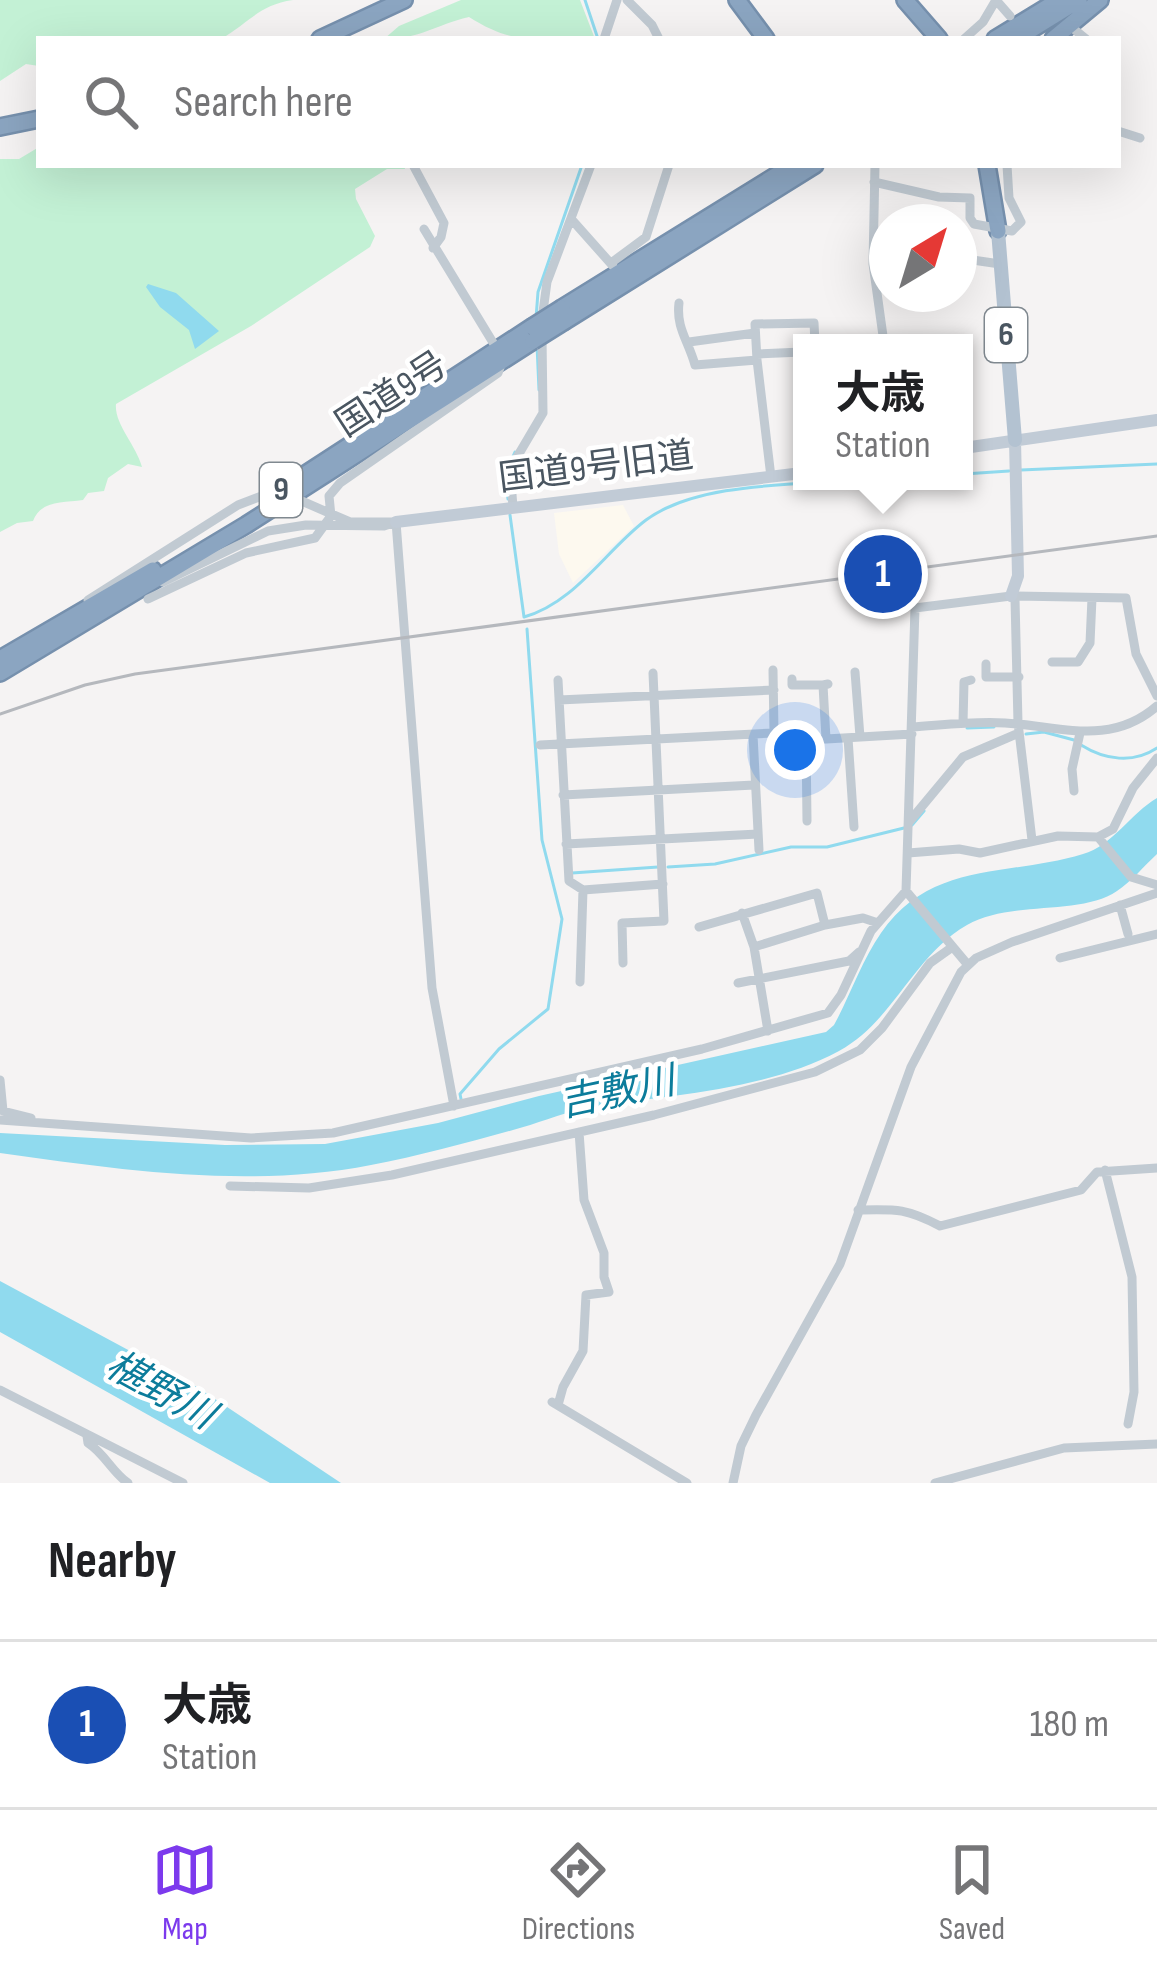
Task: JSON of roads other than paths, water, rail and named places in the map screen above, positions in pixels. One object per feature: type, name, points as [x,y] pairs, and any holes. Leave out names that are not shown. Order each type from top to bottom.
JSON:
[{"type":"highway","points":[[309,36],[386,0]]},
{"type":"highway","points":[[326,36],[404,0]]},
{"type":"highway","points":[[737,0],[764,36]]},
{"type":"highway","points":[[905,0],[936,36]]},
{"type":"highway","points":[[919,0],[947,36]]},
{"type":"highway","points":[[1000,36],[1059,0]]},
{"type":"highway","points":[[1021,36],[1079,0]]},
{"type":"highway","points":[[1057,36],[1100,0]]},
{"type":"highway","points":[[0,129],[36,122]]},
{"type":"highway","name":"国道9号","points":[[564,315],[614,268],[788,168]]},
{"type":"highway","name":"国道9号","points":[[0,659],[192,548],[532,334],[809,168]]},
{"type":"highway","points":[[991,168],[998,230]]},
{"type":"highway","name":"国道9号","points":[[0,673],[141,596],[500,354]]},
{"type":"main road","name":"6","points":[[998,230],[1015,440]]},
{"type":"street","points":[[605,36],[617,0]]},
{"type":"street","points":[[627,0],[658,36]]},
{"type":"street","points":[[967,36],[996,0],[1010,16]]},
{"type":"street","points":[[1075,30],[1082,36]]},
{"type":"street","points":[[1121,132],[1140,138]]},
{"type":"street","points":[[415,168],[444,223],[433,248]]},
{"type":"street","points":[[513,507],[510,470],[543,413],[543,295],[591,168]]},
{"type":"street","points":[[573,221],[614,268],[646,237],[668,168]]},
{"type":"street","points":[[875,168],[873,264],[883,334]]},
{"type":"street","points":[[874,182],[939,197],[970,198],[974,224],[1012,231],[1021,222],[1009,198],[1007,168]]},
{"type":"street","points":[[141,596],[246,553],[316,538],[331,516],[328,503],[333,489],[498,373],[500,354],[424,229]]},
{"type":"street","points":[[977,261],[1000,265]]},
{"type":"street","points":[[679,303],[676,322],[689,342],[695,365],[793,353]]},
{"type":"street","points":[[771,477],[755,323],[814,323],[815,334]]},
{"type":"street","points":[[689,342],[755,333]]},
{"type":"street","points":[[973,447],[1157,420]]},
{"type":"street","points":[[1015,440],[1018,576],[1013,598],[1018,728],[1032,840]]},
{"type":"street","name":"国道9号旧道","points":[[297,499],[350,522],[396,522],[793,473]]},
{"type":"street","points":[[25,644],[41,628],[238,505],[267,494]]},
{"type":"street","points":[[396,522],[432,988],[459,1104]]},
{"type":"street","name":"国道9号旧道","points":[[141,596],[253,535],[291,526],[396,522]]},
{"type":"street","points":[[968,965],[908,893],[915,608],[1013,598],[1126,598],[1136,654],[1157,696]]},
{"type":"street","points":[[1052,662],[1078,662],[1090,644],[1092,598]]},
{"type":"street","points":[[986,664],[986,689]]},
{"type":"street","points":[[772,670],[774,733]]},
{"type":"street","points":[[854,827],[855,672]]},
{"type":"street","points":[[623,963],[622,922],[664,921],[653,673]]},
{"type":"street","points":[[986,676],[1018,676]]},
{"type":"street","points":[[558,680],[569,880],[583,890],[663,884]]},
{"type":"street","points":[[963,724],[964,682],[971,680]]},
{"type":"street","points":[[792,685],[825,684],[826,740]]},
{"type":"street","points":[[559,700],[774,690]]},
{"type":"street","points":[[540,745],[774,733],[826,740],[963,724],[1106,732],[1153,710],[1157,726]]},
{"type":"street","points":[[909,822],[963,757],[1018,728]]},
{"type":"street","points":[[1074,791],[1072,770],[1080,733]]},
{"type":"street","points":[[753,735],[759,850]]},
{"type":"street","points":[[806,739],[808,821]]},
{"type":"street","points":[[1101,839],[1113,829],[1133,788],[1157,758]]},
{"type":"street","points":[[563,795],[754,785]]},
{"type":"street","points":[[566,844],[758,834]]},
{"type":"street","points":[[908,853],[958,849],[980,853],[1067,835],[1101,839],[1132,877],[1157,889]]},
{"type":"street","points":[[733,1483],[741,1446],[840,1264],[911,1067],[968,965],[1012,942],[1157,889]]},
{"type":"street","points":[[580,982],[583,890]]},
{"type":"street","points":[[699,927],[817,893],[826,925]]},
{"type":"street","points":[[0,1120],[251,1138],[333,1132],[768,1031],[828,1013],[878,923],[908,893]]},
{"type":"street","points":[[1120,905],[1128,934]]},
{"type":"street","points":[[742,914],[754,947],[768,1031]]},
{"type":"street","points":[[754,947],[826,925],[863,918],[878,923]]},
{"type":"street","points":[[1060,958],[1157,934]]},
{"type":"street","points":[[738,982],[849,961],[863,948]]},
{"type":"street","points":[[230,1186],[309,1188],[371,1178],[579,1132],[834,1065],[860,1050],[930,963],[952,948]]},
{"type":"street","points":[[0,1080],[3,1111],[34,1122]]},
{"type":"street","points":[[579,1132],[584,1200],[604,1252],[609,1292],[586,1295],[583,1351],[555,1404],[687,1483]]},
{"type":"street","points":[[858,1210],[892,1207],[913,1211],[940,1226],[1081,1190],[1097,1172],[1157,1168]]},
{"type":"street","points":[[1105,1170],[1132,1277],[1134,1393],[1128,1424]]},
{"type":"street","points":[[0,1390],[183,1483]]},
{"type":"street","points":[[87,1436],[88,1443],[128,1483]]},
{"type":"street","points":[[935,1483],[1064,1448],[1157,1444]]},
{"type":"water","points":[[148,284],[176,293],[219,331],[195,349],[189,330],[160,307]]},
{"type":"water","name":"吉敷川","points":[[1157,798],[1157,854],[1122,887],[1102,899],[1004,913],[967,925],[932,954],[858,1038],[809,1065],[778,1075],[714,1090],[583,1109],[425,1153],[325,1172],[186,1174],[0,1153],[0,1133],[225,1145],[325,1144],[438,1123],[826,1032],[881,933],[924,893],[973,875],[1093,850]]},
{"type":"water","name":"椹野川","points":[[0,1281],[197,1387],[341,1483],[270,1483],[0,1332]]},
{"type":"waterway","points":[[585,0],[597,36]]},
{"type":"waterway","points":[[536,318],[538,292],[581,168]]},
{"type":"waterway","points":[[537,345],[539,390]]},
{"type":"waterway","points":[[508,499],[505,474],[515,452]]},
{"type":"waterway","points":[[1021,470],[1157,464]]},
{"type":"waterway","points":[[973,473],[1009,471]]},
{"type":"waterway","points":[[510,515],[524,617],[559,600],[631,532],[666,508],[741,488],[793,484]]},
{"type":"waterway","points":[[461,1099],[460,1094],[499,1049],[548,1009],[562,919],[542,840],[527,629]]},
{"type":"waterway","points":[[967,728],[994,727]]},
{"type":"waterway","points":[[1026,734],[1044,732],[1074,740]]},
{"type":"waterway","points":[[1081,745],[1119,758],[1157,748]]},
{"type":"waterway","points":[[912,825],[924,811]]},
{"type":"waterway","points":[[668,867],[715,864],[791,847],[827,847],[904,828]]},
{"type":"waterway","points":[[572,873],[658,867]]},
{"type":"railway","points":[[0,714],[85,685],[135,674],[1157,536]]},
{"type":"place","name":"大歳","points":[[883,574]]}]
